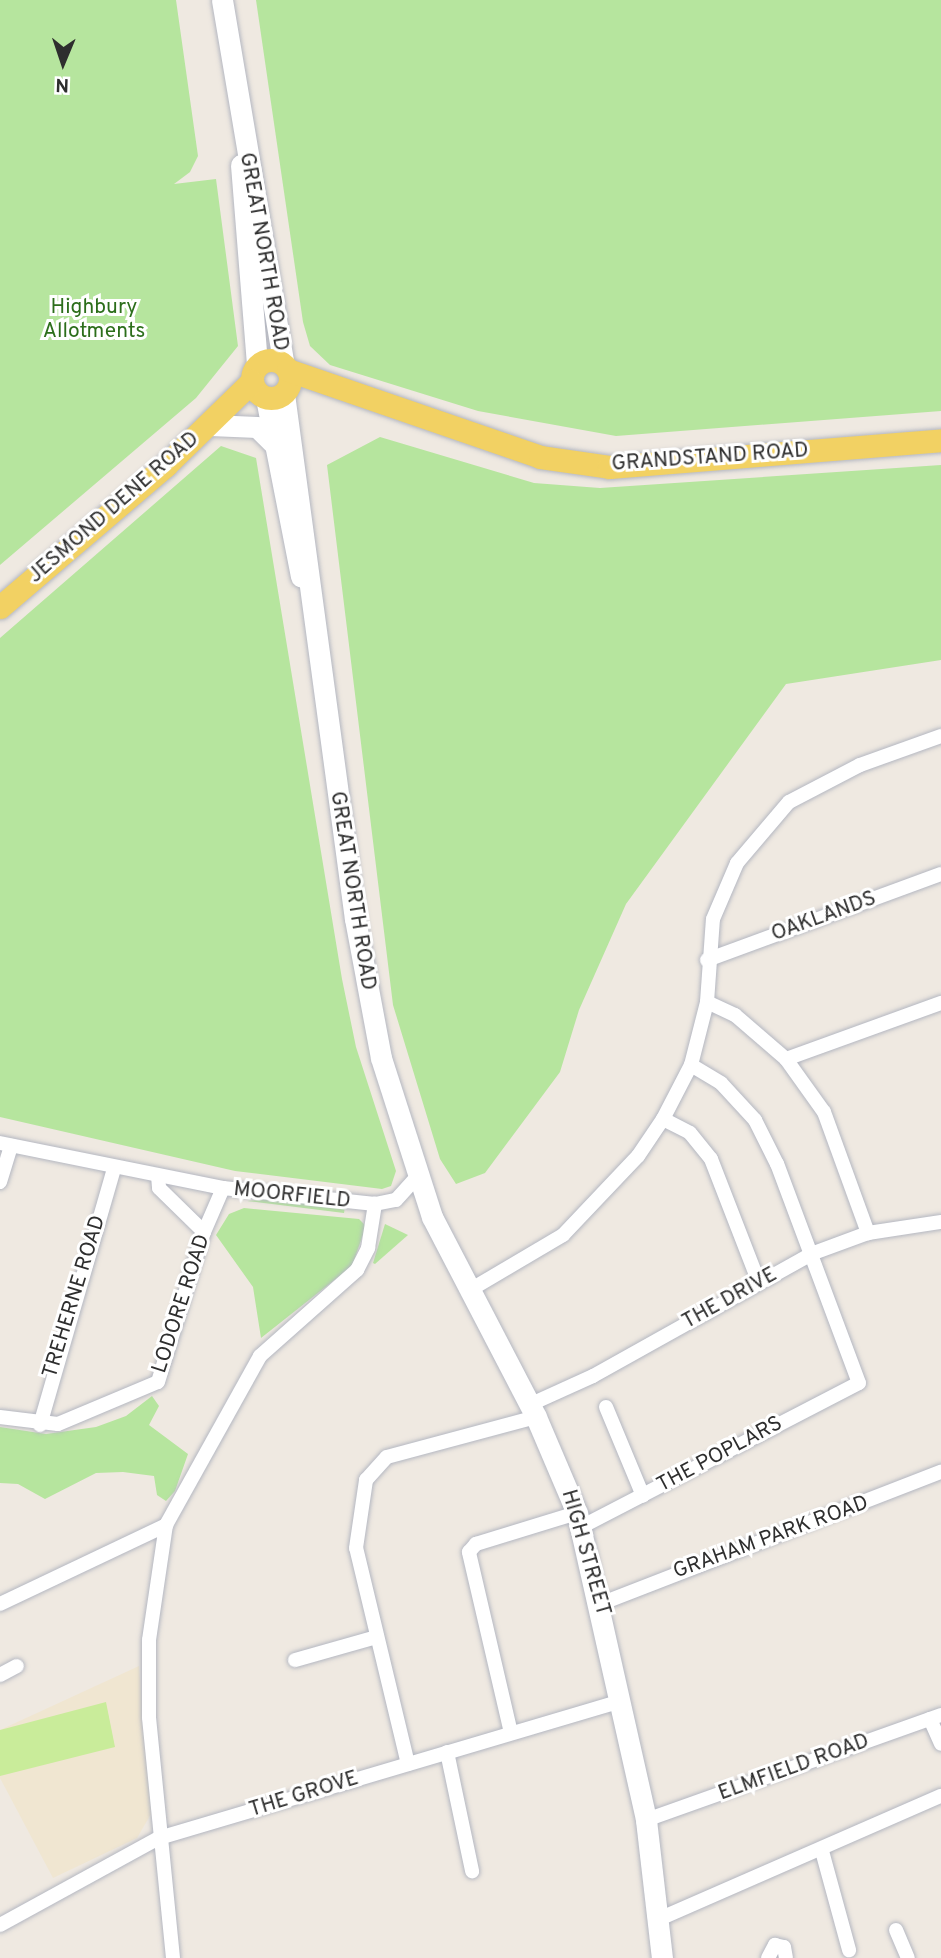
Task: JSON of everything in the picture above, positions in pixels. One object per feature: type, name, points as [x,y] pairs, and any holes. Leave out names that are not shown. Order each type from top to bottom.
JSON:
[{"type":"main road","name":"GREAT NORTH ROAD","points":[[222,0],[272,382],[275,445],[294,556],[309,599]]},
{"type":"main road","name":"GREAT NORTH ROAD","points":[[272,382],[307,541],[309,599],[360,955],[386,1079],[417,1177]]},
{"type":"main road","name":"GRANDSTAND ROAD","points":[[272,382],[322,386],[540,457],[609,467],[941,440]]},
{"type":"main road","name":"JESMOND DENE ROAD","points":[[0,607],[227,408],[272,382]]},
{"type":"main road","points":[[210,425],[257,427],[275,445]]},
{"type":"main road","name":"HIGH STREET","points":[[417,1177],[470,1290],[532,1411],[579,1520],[622,1701],[646,1820],[662,1958]]},
{"type":"street","points":[[470,1290],[563,1235],[638,1156],[663,1119],[691,1065],[707,1002],[707,960],[713,919],[737,863],[789,802],[860,765],[941,736]]},
{"type":"street","name":"OAKLANDS","points":[[707,960],[941,874]]},
{"type":"street","points":[[707,1002],[735,1015],[786,1059],[824,1112],[868,1233]]},
{"type":"street","points":[[786,1059],[941,1003]]},
{"type":"street","points":[[691,1065],[721,1083],[755,1120],[811,1254]]},
{"type":"street","points":[[663,1119],[690,1133],[710,1159],[759,1283]]},
{"type":"street","name":"MOORFIELD","points":[[6,1144],[114,1169],[223,1188],[375,1204],[396,1200],[417,1177]]},
{"type":"street","points":[[0,1182],[6,1144]]},
{"type":"street","name":"TREHERNE ROAD","points":[[40,1425],[114,1169]]},
{"type":"street","points":[[158,1176],[159,1188],[204,1232]]},
{"type":"street","name":"LODORE ROAD","points":[[0,1417],[40,1425],[58,1424],[158,1382],[204,1232],[223,1188]]},
{"type":"street","points":[[173,1958],[149,1717],[149,1640],[166,1525],[260,1356],[357,1270],[368,1248],[375,1204]]},
{"type":"street","name":"THE DRIVE","points":[[408,1764],[356,1548],[366,1480],[387,1457],[532,1411],[811,1254],[868,1233],[941,1222]]},
{"type":"street","name":"THE POPLARS","points":[[511,1733],[469,1552],[476,1544],[579,1520],[643,1496],[859,1382],[811,1254]]},
{"type":"street","points":[[606,1407],[643,1496]]},
{"type":"street","name":"GRAHAM PARK ROAD","points":[[600,1604],[941,1472]]},
{"type":"street","points":[[0,1604],[166,1525]]},
{"type":"street","points":[[295,1660],[377,1637]]},
{"type":"street","points":[[0,1675],[17,1666]]},
{"type":"street","name":"THE GROVE","points":[[0,1925],[159,1838],[622,1701]]},
{"type":"street","points":[[936,1717],[941,1744]]},
{"type":"street","name":"ELMFIELD ROAD","points":[[646,1820],[936,1717]]},
{"type":"street","points":[[447,1752],[472,1871]]},
{"type":"street","points":[[659,1919],[822,1851],[941,1796]]},
{"type":"street","points":[[822,1851],[849,1950]]},
{"type":"street","points":[[896,1930],[908,1958]]},
{"type":"street","points":[[768,1958],[775,1945],[784,1947],[786,1958]]},
{"type":"shaded area","points":[[139,1666],[151,1814],[137,1838],[53,1878],[0,1778],[0,1730]]},
{"type":"green space","name":"Highbury Allotments","points":[[0,0],[176,0],[198,156],[190,172],[174,184],[216,179],[238,346],[196,398],[0,565]]},
{"type":"green space","points":[[256,0],[941,0],[941,411],[616,436],[478,411],[330,365],[310,346],[303,322]]},
{"type":"green space","points":[[380,437],[534,483],[600,488],[941,465],[941,660],[786,684],[626,904],[579,1010],[560,1072],[485,1173],[456,1184],[440,1159],[393,1005],[327,465]]},
{"type":"green space","points":[[221,446],[256,458],[342,979],[356,1047],[396,1171],[391,1186],[382,1189],[235,1171],[0,1117],[0,638]]},
{"type":"green space","points":[[270,1199],[345,1207],[344,1213],[247,1201]]},
{"type":"green space","points":[[244,1208],[359,1219],[366,1226],[352,1266],[261,1338],[253,1287],[216,1235],[229,1214]]},
{"type":"green space","points":[[385,1224],[408,1235],[375,1264],[373,1263]]},
{"type":"green space","points":[[152,1396],[159,1406],[149,1425],[188,1454],[175,1491],[166,1501],[157,1495],[154,1476],[123,1472],[96,1473],[45,1499],[18,1484],[0,1483],[0,1427],[46,1434],[96,1427],[126,1416]]},
{"type":"green space","points":[[106,1702],[115,1747],[0,1776],[0,1730]]}]
